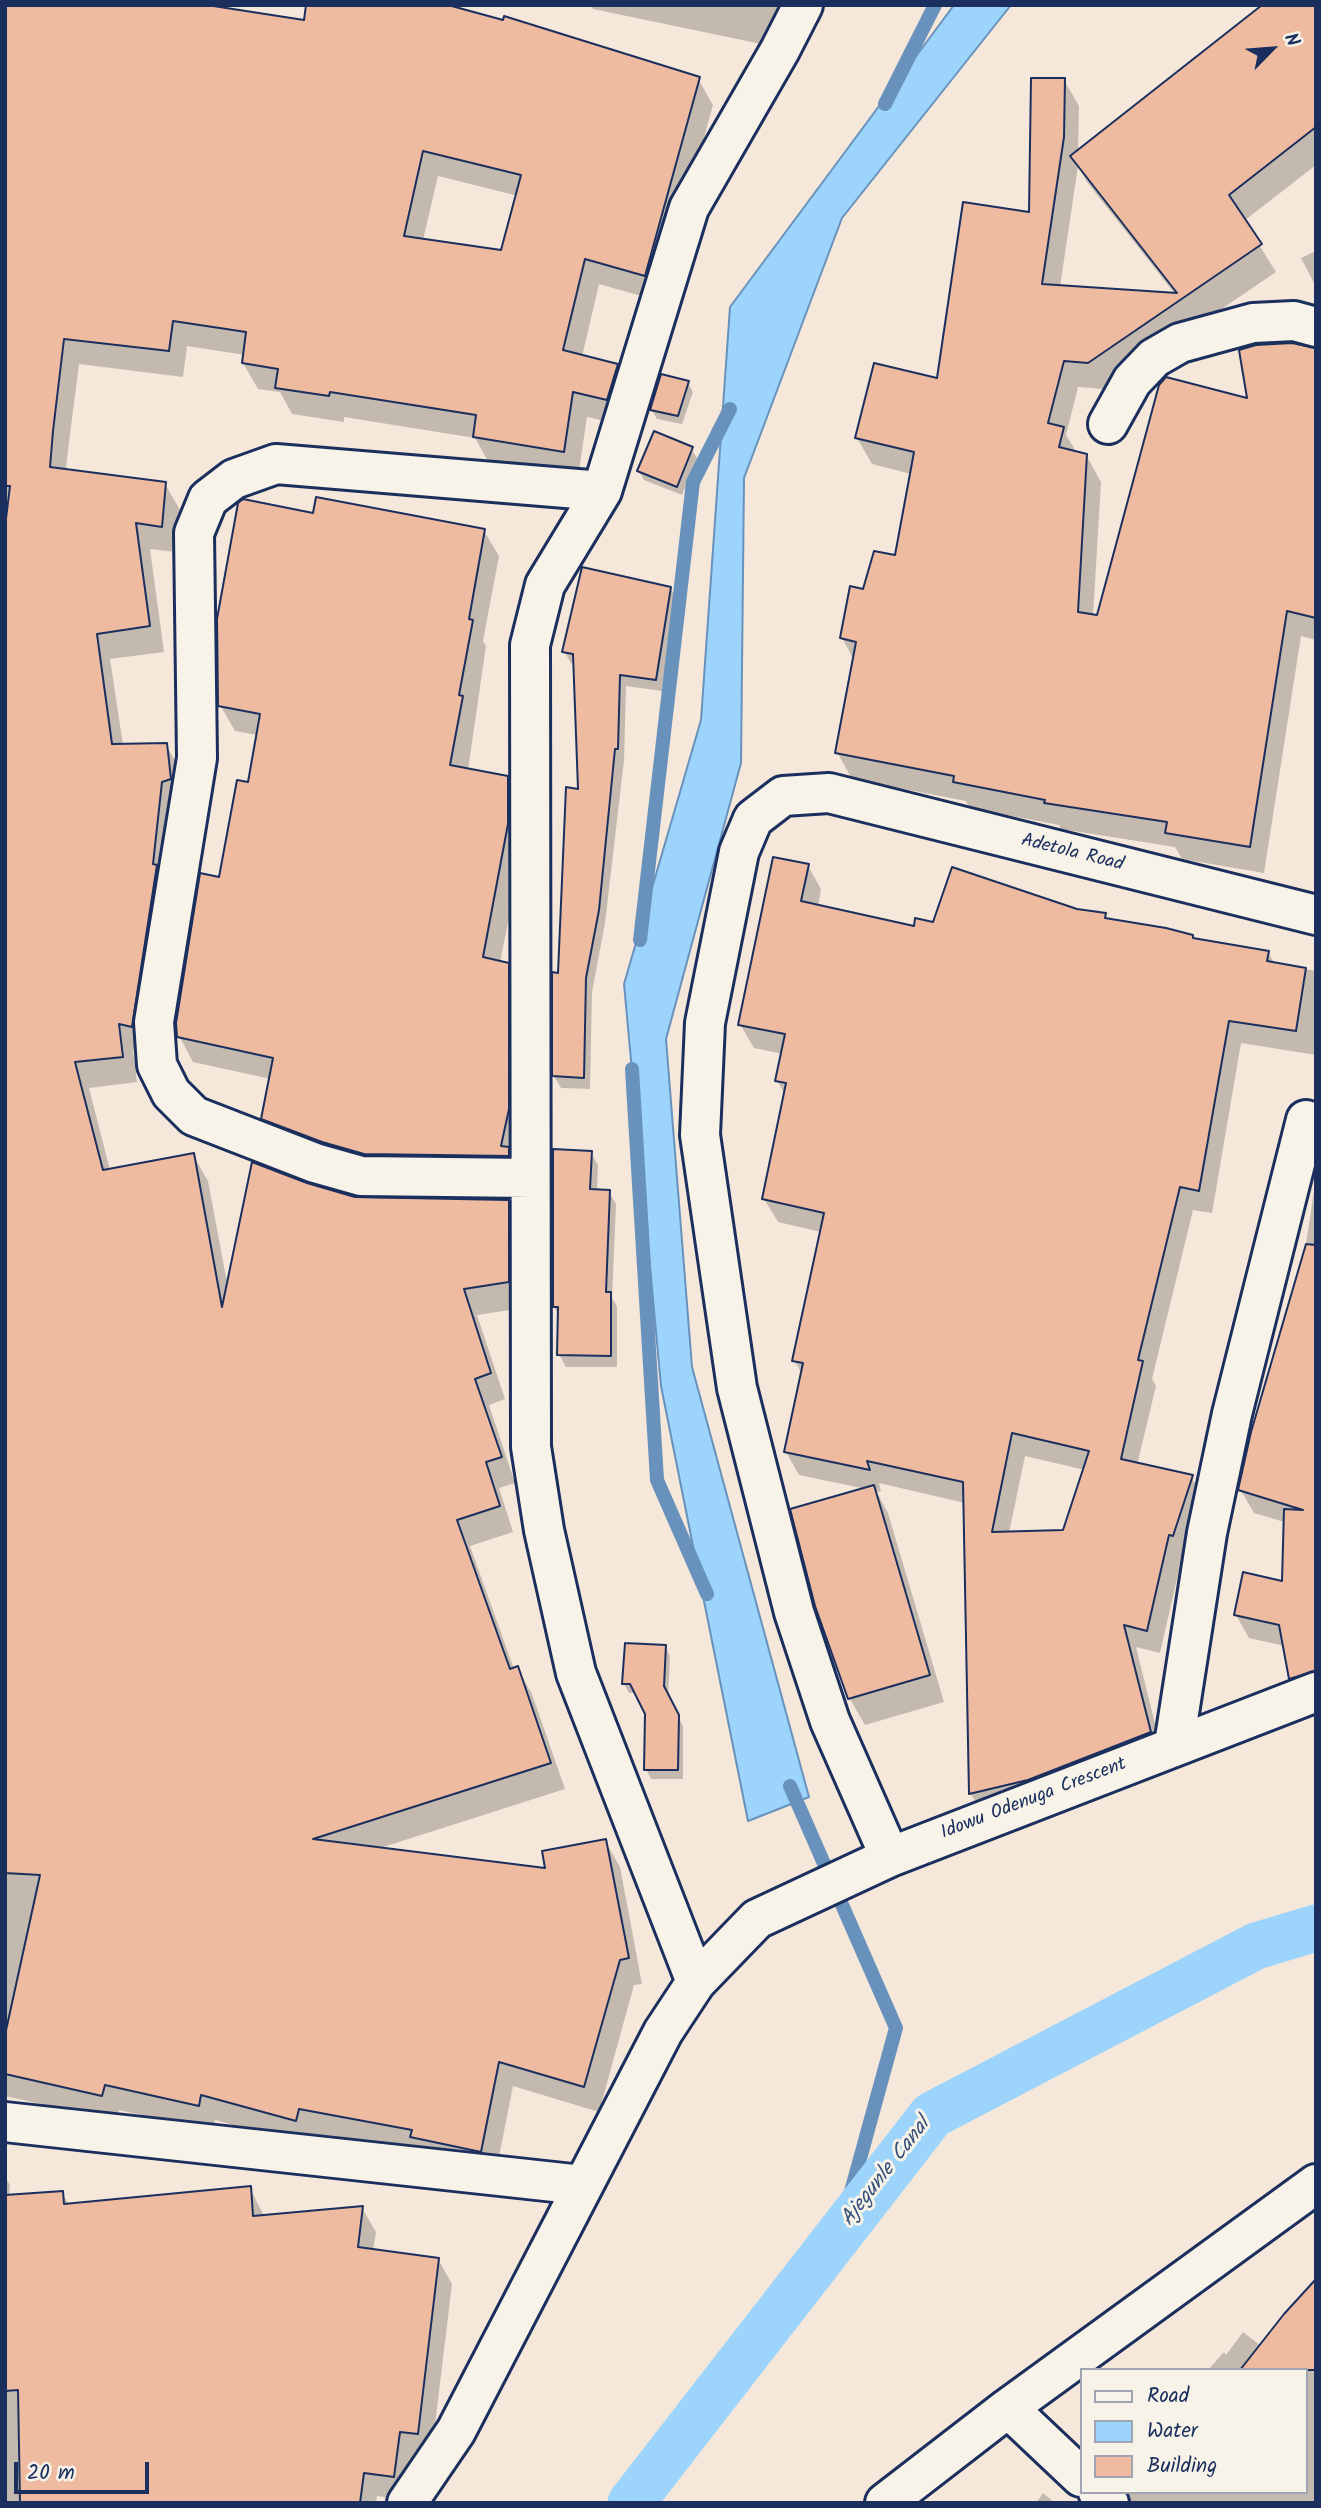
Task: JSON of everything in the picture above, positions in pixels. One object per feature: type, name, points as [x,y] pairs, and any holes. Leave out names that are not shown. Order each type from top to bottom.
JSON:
[{"type":"street","points":[[407,2503],[456,2431],[635,2081],[695,1982],[576,1673],[558,1599],[531,1447],[530,645],[545,585],[602,491],[689,208],[803,5]]},
{"type":"street","points":[[1108,424],[1132,382],[1154,358],[1180,343],[1253,323],[1294,321],[1316,327]]},
{"type":"street","points":[[530,1178],[362,1176],[327,1166],[194,1116],[172,1093],[157,1065],[154,1022],[197,758],[194,533],[208,499],[234,478],[276,464],[602,491]]},
{"type":"street","name":"Adetola Road","points":[[890,1857],[830,1721],[784,1575],[737,1388],[700,1135],[705,1023],[739,852],[752,819],[783,796],[829,793],[1316,915]]},
{"type":"street","points":[[1174,1745],[1210,1520],[1236,1401],[1306,1120]]},
{"type":"street","name":"Idowu Odenuga Crescent","points":[[695,1982],[757,1919],[890,1857],[1316,1692]]},
{"type":"street","points":[[5,2122],[582,2185]]},
{"type":"street","points":[[885,2503],[1008,2408],[1316,2184]]},
{"type":"street","points":[[1008,2408],[1080,2476]]},
{"type":"water","points":[[954,5],[1011,5],[842,218],[744,478],[741,763],[666,1039],[692,1367],[809,1797],[748,1821],[661,1386],[624,984],[701,720],[730,307]]},
{"type":"building","points":[[5,5],[207,5],[304,20],[306,5],[448,5],[503,20],[504,16],[700,77],[645,276],[585,259],[563,350],[618,364],[607,400],[573,392],[564,452],[473,437],[476,415],[330,392],[329,396],[275,388],[278,369],[242,363],[246,332],[173,321],[169,351],[64,339],[53,431],[50,467],[166,482],[162,527],[136,523],[150,626],[97,634],[112,744],[167,743],[171,779],[162,782],[153,864],[157,865],[132,1027],[119,1024],[123,1057],[75,1062],[103,1170],[194,1153],[222,1307],[252,1162],[307,1183],[355,1197],[509,1200],[509,1282],[464,1289],[491,1373],[475,1379],[502,1457],[486,1462],[500,1506],[457,1520],[510,1669],[518,1666],[551,1763],[313,1839],[545,1868],[542,1851],[606,1839],[629,1958],[620,1960],[584,2087],[499,2062],[481,2152],[410,2137],[412,2130],[299,2109],[296,2121],[201,2095],[199,2106],[105,2085],[102,2096],[5,2074],[5,2035],[40,1875],[5,1873],[5,527],[10,486],[5,486]],"holes":[[[423,151],[521,175],[501,250],[404,236]]]},
{"type":"building","points":[[1262,5],[1316,5],[1316,127],[1229,195],[1262,244],[1088,363],[1064,361],[1048,423],[1064,427],[1059,447],[1087,454],[1078,612],[1097,615],[1159,385],[1166,377],[1247,398],[1239,350],[1256,345],[1292,343],[1316,348],[1316,618],[1287,611],[1250,847],[1165,833],[1167,822],[1044,803],[1045,800],[953,782],[954,776],[835,753],[856,642],[840,638],[850,586],[863,589],[874,551],[895,555],[914,452],[855,438],[874,363],[937,378],[963,202],[1029,212],[1031,78],[1065,78],[1064,137],[1042,284],[1177,293],[1070,156]]},
{"type":"building","points":[[661,374],[689,381],[678,416],[650,410]]},
{"type":"building","points":[[654,431],[693,447],[677,487],[637,471]]},
{"type":"building","points":[[316,497],[485,529],[469,619],[473,620],[459,695],[463,696],[450,765],[508,776],[508,824],[483,957],[509,963],[509,1109],[501,1146],[509,1147],[509,1156],[364,1154],[322,1142],[261,1119],[273,1058],[177,1037],[176,1023],[200,873],[219,877],[237,780],[248,782],[260,714],[218,706],[217,619],[238,503],[243,499],[313,513]]},
{"type":"building","points":[[582,567],[671,587],[656,680],[620,675],[618,749],[615,749],[599,910],[586,978],[584,1078],[552,1076],[552,972],[558,973],[566,787],[578,789],[573,654],[562,652]]},
{"type":"building","points":[[773,857],[809,864],[801,901],[914,926],[915,918],[933,922],[952,867],[1077,909],[1106,913],[1105,918],[1166,928],[1193,935],[1193,938],[1269,951],[1267,961],[1306,968],[1296,1031],[1229,1021],[1199,1191],[1180,1187],[1138,1360],[1143,1361],[1121,1459],[1193,1475],[1173,1536],[1169,1535],[1147,1631],[1124,1625],[1151,1732],[1028,1780],[969,1794],[963,1482],[867,1461],[870,1470],[784,1452],[803,1363],[792,1361],[824,1213],[762,1199],[786,1083],[775,1081],[785,1034],[738,1025]],"holes":[[[1012,1433],[1089,1451],[1063,1530],[992,1532]]]},
{"type":"building","points":[[553,1149],[592,1151],[590,1189],[610,1190],[606,1292],[611,1292],[611,1356],[557,1355],[558,1307],[553,1307]]},
{"type":"building","points":[[1306,1244],[1316,1245],[1316,1671],[1289,1679],[1279,1625],[1234,1615],[1243,1572],[1282,1581],[1284,1509],[1303,1510],[1238,1490],[1251,1432]]},
{"type":"building","points":[[874,1485],[930,1675],[848,1699],[815,1606],[790,1509]]},
{"type":"building","points":[[625,1643],[666,1645],[664,1686],[679,1715],[678,1770],[644,1770],[645,1714],[630,1684],[622,1684]]},
{"type":"building","points":[[251,2186],[253,2216],[363,2206],[358,2247],[439,2258],[418,2434],[400,2432],[394,2477],[364,2473],[360,2503],[20,2503],[18,2390],[5,2391],[5,2195],[63,2191],[64,2204]]},
{"type":"building","points":[[1316,2279],[1316,2370],[1242,2368]]},
{"type":"waterway","points":[[885,104],[935,5]]},
{"type":"waterway","points":[[640,940],[693,482],[730,409]]},
{"type":"waterway","points":[[632,1069],[657,1480],[707,1594]]},
{"type":"waterway","points":[[790,1786],[896,2028],[839,2235]]},
{"type":"waterway","name":"Ajegunle Canal","points":[[631,2503],[932,2115],[1256,1946],[1316,1928]]}]
